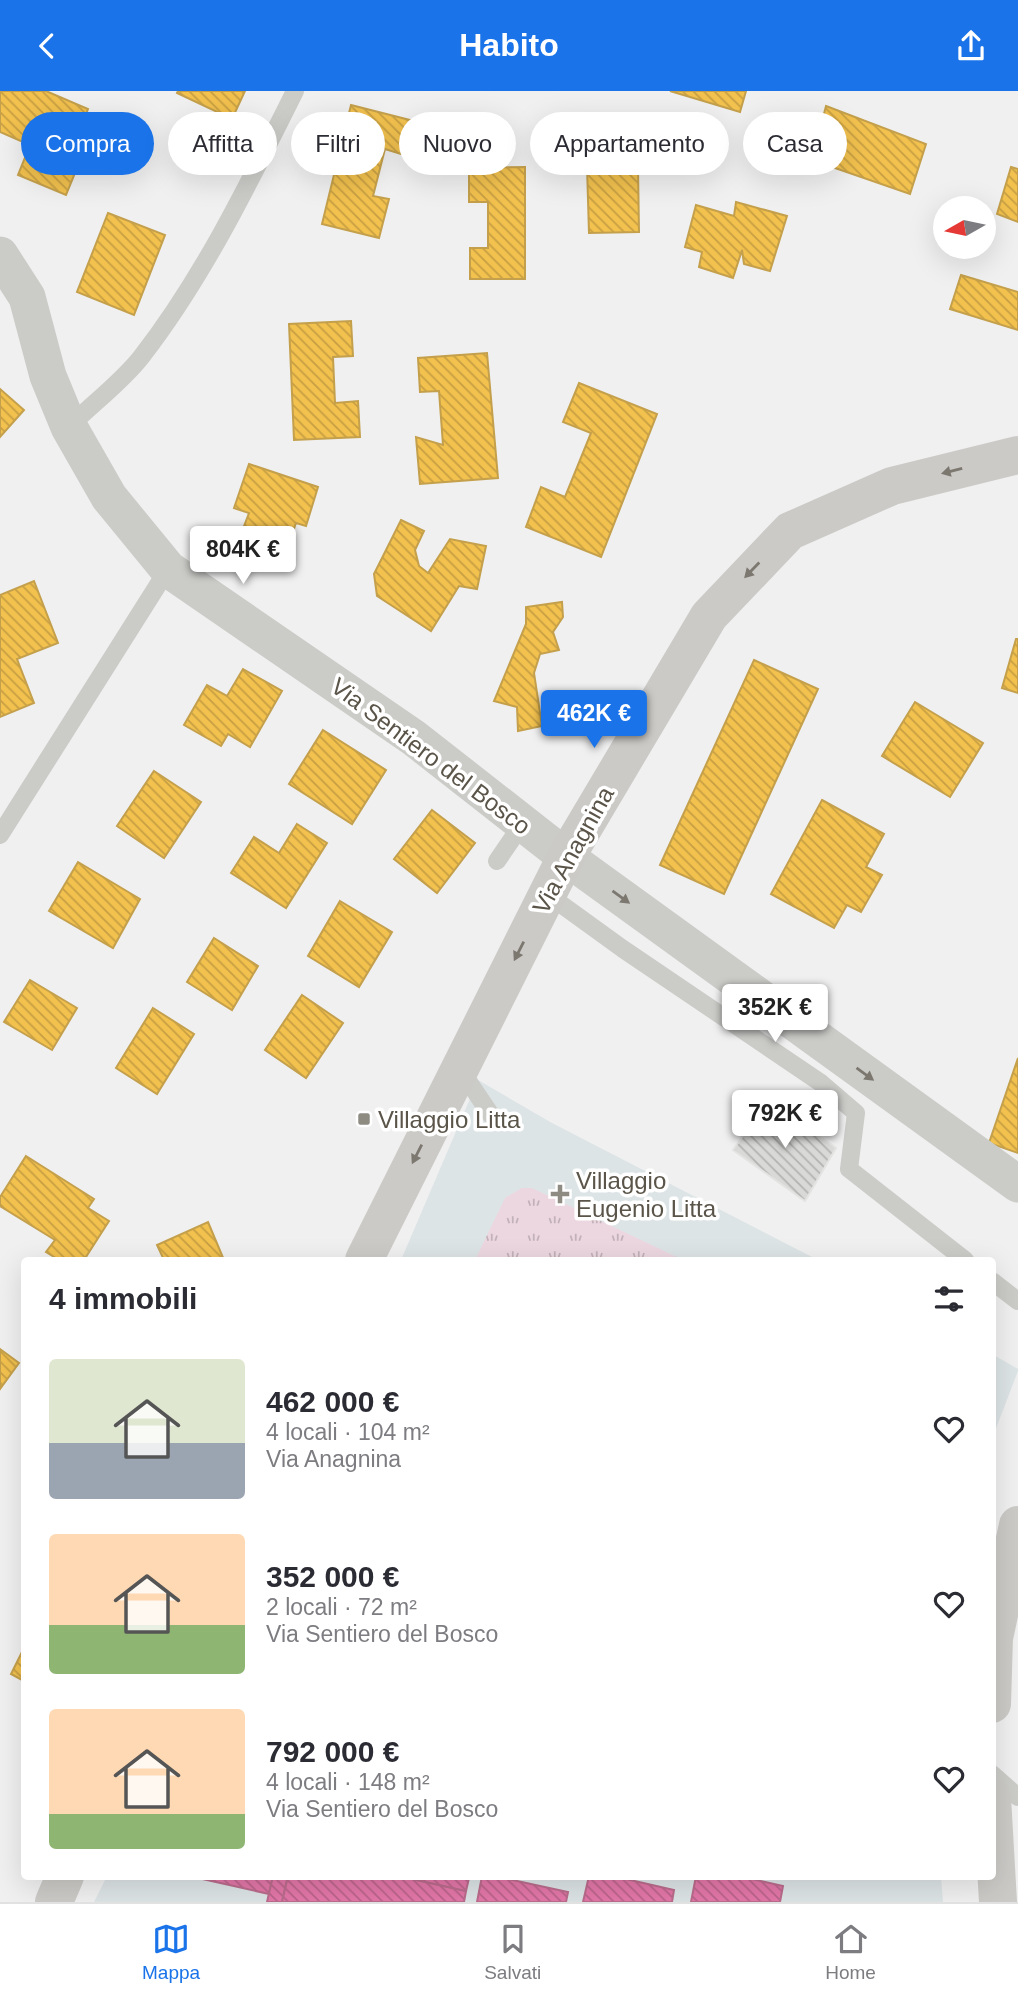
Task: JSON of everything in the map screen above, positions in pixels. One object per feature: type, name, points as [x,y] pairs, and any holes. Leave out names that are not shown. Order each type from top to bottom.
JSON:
[{"type":"main road","name":"Via Anagnina","points":[[366,1257],[566,857],[709,616],[790,531],[892,486],[1018,455]]},
{"type":"main road","points":[[996,1624],[1018,1525]]},
{"type":"main road","points":[[996,1867],[998,1902]]},
{"type":"main road","points":[[54,1902],[63,1880]]},
{"type":"street","name":"Via Sentiero del Bosco","points":[[0,255],[27,296],[48,376],[69,427],[108,497],[167,569],[414,739],[566,857],[1018,1184]]},
{"type":"lane","points":[[69,427],[141,358],[188,289],[251,178],[295,91]]},
{"type":"lane","points":[[0,835],[167,569]]},
{"type":"lane","points":[[497,861],[523,823]]},
{"type":"lane","points":[[547,894],[623,949],[821,1083],[856,1112],[849,1169],[961,1257]]},
{"type":"lane","points":[[460,1069],[491,1115]]},
{"type":"lane","points":[[996,1284],[1018,1301]]},
{"type":"lane","points":[[996,1778],[1018,1797]]},
{"type":"shaded area","name":"Villaggio Eugenio Litta","points":[[478,1080],[552,1123],[812,1257],[402,1257]]},
{"type":"shaded area","points":[[996,1356],[1018,1371],[996,1429]]},
{"type":"shaded area","points":[[105,1880],[941,1880],[943,1902],[94,1902]]},
{"type":"green space","points":[[522,1188],[532,1188],[677,1257],[476,1257],[505,1198]]},
{"type":"building: Abitazioni","points":[[0,91],[46,91],[88,109],[87,112],[21,112],[21,141],[0,132]]},
{"type":"building: Abitazioni","points":[[245,91],[235,112],[217,112],[177,93]]},
{"type":"building: Abitazioni","points":[[670,91],[746,91],[740,112]]},
{"type":"building: Abitazioni","points":[[351,105],[379,112],[349,112]]},
{"type":"building: Abitazioni","points":[[826,106],[842,112],[824,112]]},
{"type":"building: Abitazioni","points":[[385,114],[399,117],[399,153],[385,149]]},
{"type":"building: Abitazioni","points":[[847,114],[926,144],[910,194],[847,172]]},
{"type":"building: Abitazioni","points":[[516,167],[525,167],[525,279],[470,279],[470,248],[488,248],[488,202],[469,202],[469,175],[516,175]]},
{"type":"building: Abitazioni","points":[[1011,167],[1018,169],[1018,222],[997,214]]},
{"type":"building: Abitazioni","points":[[21,168],[21,175],[74,175],[66,195],[18,175]]},
{"type":"building: Abitazioni","points":[[334,175],[378,175],[373,196],[389,199],[379,238],[322,224]]},
{"type":"building: Abitazioni","points":[[587,175],[638,175],[639,232],[589,233]]},
{"type":"building: Abitazioni","points":[[736,202],[787,216],[770,271],[744,264],[742,250],[733,278],[699,267],[702,252],[685,247],[696,205],[734,216]]},
{"type":"building: Abitazioni","points":[[108,213],[165,235],[134,315],[77,292]]},
{"type":"building: Abitazioni","points":[[961,275],[1018,292],[1018,330],[950,309]]},
{"type":"building: Abitazioni","points":[[351,321],[353,356],[333,357],[335,403],[358,401],[360,437],[294,440],[289,324]]},
{"type":"building: Abitazioni","points":[[487,353],[498,478],[420,484],[416,437],[443,445],[439,391],[420,392],[418,358]]},
{"type":"building: Abitazioni","points":[[579,383],[657,414],[601,557],[526,527],[541,487],[565,497],[591,433],[563,422]]},
{"type":"building: Abitazioni","points":[[0,389],[24,410],[0,437]]},
{"type":"building: Abitazioni","points":[[249,464],[318,487],[306,526],[296,523],[287,549],[241,534],[249,513],[234,508]]},
{"type":"building: Abitazioni","points":[[401,520],[424,531],[415,550],[419,566],[428,573],[450,539],[486,546],[477,589],[459,586],[431,631],[377,596],[374,574]]},
{"type":"building: Abitazioni","points":[[34,581],[58,643],[17,659],[34,703],[0,717],[0,595]]},
{"type":"building: Abitazioni","points":[[562,602],[563,617],[553,632],[559,650],[540,654],[534,673],[542,726],[518,731],[517,707],[494,701],[526,624],[526,607]]},
{"type":"building: Abitazioni","points":[[1018,639],[1018,693],[1002,688]]},
{"type":"building: Abitazioni","points":[[754,660],[818,689],[724,894],[660,865]]},
{"type":"building: Abitazioni","points":[[243,669],[282,691],[250,747],[228,734],[221,746],[184,725],[207,685],[227,696]]},
{"type":"building: Abitazioni","points":[[915,702],[983,743],[950,797],[882,756]]},
{"type":"building: Abitazioni","points":[[323,730],[386,770],[352,824],[289,784]]},
{"type":"building: Abitazioni","points":[[154,771],[201,802],[164,858],[117,826]]},
{"type":"building: Abitazioni","points":[[822,800],[884,834],[866,867],[882,875],[861,912],[847,905],[834,928],[771,894]]},
{"type":"building: Abitazioni","points":[[432,810],[475,843],[437,893],[394,859]]},
{"type":"building: Abitazioni","points":[[297,824],[327,843],[286,908],[231,873],[254,837],[279,853]]},
{"type":"building: Abitazioni","points":[[78,862],[140,899],[113,948],[49,911]]},
{"type":"building: Abitazioni","points":[[340,901],[392,932],[359,987],[308,956]]},
{"type":"building: Abitazioni","points":[[214,938],[258,966],[232,1010],[187,982]]},
{"type":"building: Abitazioni","points":[[30,980],[77,1008],[52,1050],[4,1022]]},
{"type":"building: Abitazioni","points":[[302,995],[343,1023],[306,1078],[265,1050]]},
{"type":"building: Abitazioni","points":[[153,1008],[194,1034],[157,1094],[116,1068]]},
{"type":"building: Abitazioni","points":[[1018,1058],[1018,1153],[989,1143]]},
{"type":"building: Abitazioni","points":[[26,1156],[94,1199],[88,1208],[109,1221],[86,1257],[54,1257],[46,1252],[55,1240],[0,1206],[0,1197]]},
{"type":"building: Abitazioni","points":[[208,1222],[223,1257],[163,1257],[157,1245]]},
{"type":"building: Abitazioni","points":[[0,1349],[19,1363],[0,1389]]},
{"type":"building: Abitazioni","points":[[21,1654],[21,1679],[11,1674]]},
{"type":"building: Sanità","points":[[207,1880],[272,1880],[269,1894]]},
{"type":"building: Sanità","points":[[272,1880],[287,1880],[282,1902],[267,1902]]},
{"type":"building: Sanità","points":[[287,1880],[417,1880],[466,1891],[464,1902],[282,1902]]},
{"type":"building: Sanità","points":[[417,1880],[469,1880],[466,1891]]},
{"type":"building: Sanità","points":[[481,1880],[512,1880],[568,1892],[566,1902],[477,1902]]},
{"type":"building: Sanità","points":[[588,1880],[630,1880],[674,1890],[672,1902],[583,1902]]},
{"type":"building: Sanità","points":[[695,1880],[757,1880],[783,1886],[780,1902],[691,1902]]},
{"type":"building: Altro","points":[[768,1100],[836,1148],[805,1201],[733,1150]]},
{"type":"place","name":"Villaggio Litta","points":[[364,1119]]},
{"type":"place","name":"Villaggio Eugenio Litta","points":[[560,1194]]}]
